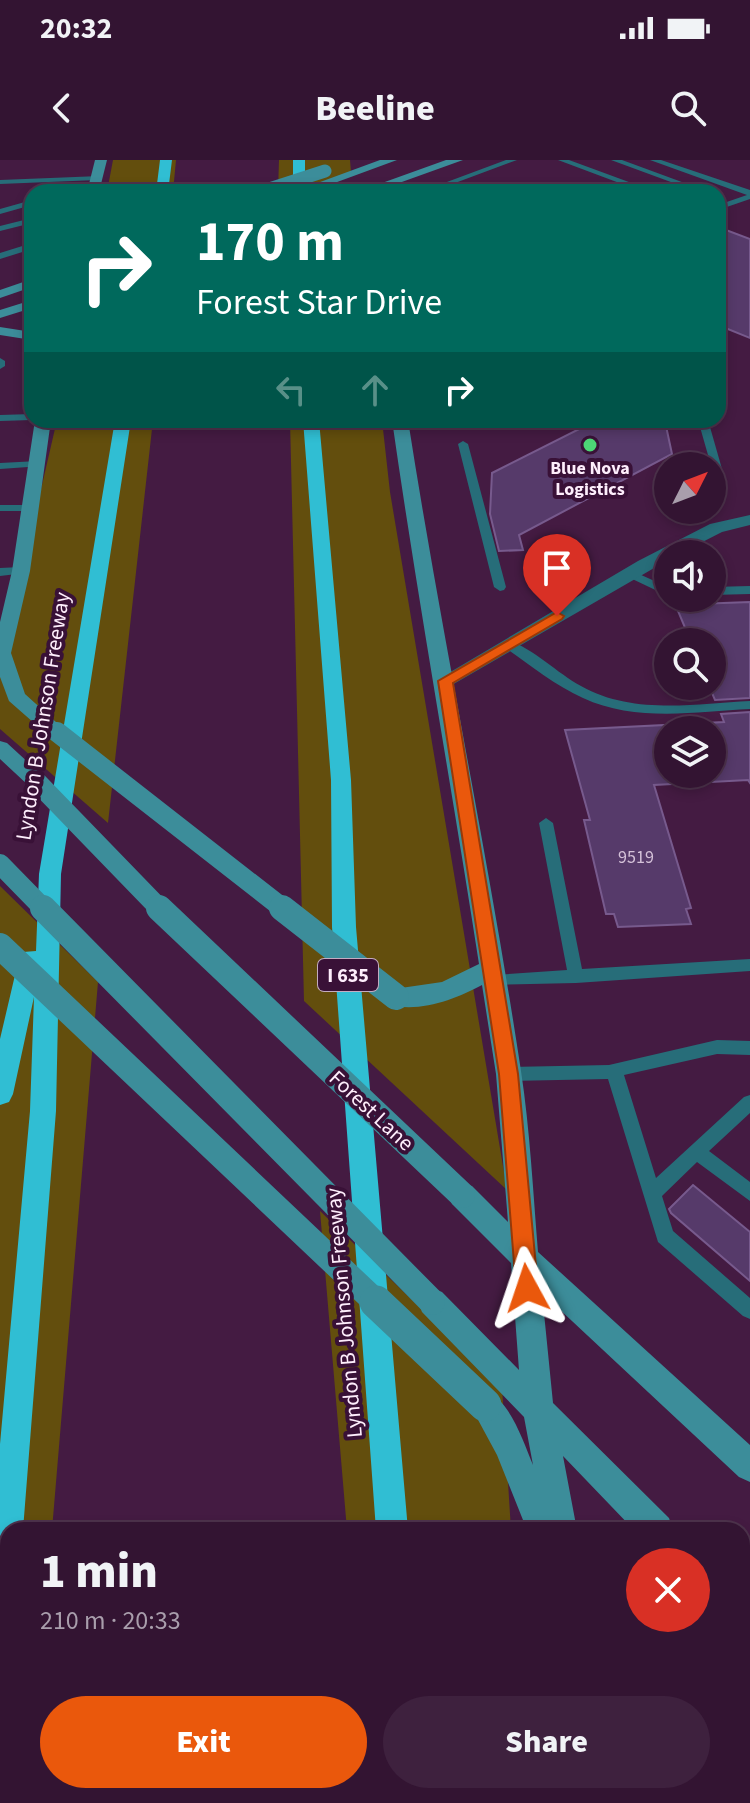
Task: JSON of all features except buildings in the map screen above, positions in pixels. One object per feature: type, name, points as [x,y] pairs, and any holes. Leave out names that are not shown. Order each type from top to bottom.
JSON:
[{"type":"highway","points":[[155,160],[164,178]]},
{"type":"highway","points":[[163,184],[166,160]]},
{"type":"highway","points":[[299,160],[299,184]]},
{"type":"highway","name":"Lyndon B Johnson Freeway","points":[[8,1522],[43,1111],[50,874],[122,428]]},
{"type":"highway","name":"Lyndon B Johnson Freeway","points":[[312,428],[341,780],[344,927],[391,1522]]},
{"type":"highway","points":[[0,1094],[50,874]]},
{"type":"main road","points":[[95,184],[101,160]]},
{"type":"main road","points":[[314,184],[350,160]]},
{"type":"main road","points":[[294,184],[391,160]]},
{"type":"main road","points":[[390,184],[457,160]]},
{"type":"main road","points":[[0,294],[24,286]]},
{"type":"main road","points":[[0,314],[24,306]]},
{"type":"main road","points":[[0,331],[24,335]]},
{"type":"main road","name":"Lyndon B Johnson Freeway","points":[[1,657],[17,594],[42,428]]},
{"type":"main road","points":[[401,428],[509,1074],[538,1410],[559,1522]]},
{"type":"main road","points":[[0,607],[17,594]]},
{"type":"main road","points":[[1,657],[16,697],[396,997],[432,997],[493,974]]},
{"type":"main road","name":"Forest Lane","points":[[0,748],[158,907],[524,1257],[750,1466]]},
{"type":"main road","points":[[0,864],[649,1522]]},
{"type":"main road","points":[[0,946],[485,1405],[509,1445],[540,1522]]},
{"type":"street","points":[[445,681],[716,528],[750,520]]},
{"type":"lane","points":[[447,184],[513,160]]},
{"type":"lane","points":[[562,160],[627,184]]},
{"type":"lane","points":[[588,160],[654,184]]},
{"type":"lane","points":[[615,160],[682,184]]},
{"type":"lane","points":[[654,160],[722,184]]},
{"type":"lane","points":[[432,169],[458,180]]},
{"type":"lane","points":[[0,182],[97,178]]},
{"type":"lane","points":[[41,184],[44,179]]},
{"type":"lane","points":[[726,186],[750,194]]},
{"type":"lane","points":[[726,204],[750,194]]},
{"type":"lane","points":[[726,200],[733,202]]},
{"type":"lane","points":[[0,212],[24,204]]},
{"type":"lane","points":[[0,229],[24,222]]},
{"type":"lane","points":[[0,256],[24,248]]},
{"type":"lane","points":[[0,418],[24,417]]},
{"type":"lane","points":[[705,428],[712,452]]},
{"type":"lane","points":[[463,444],[500,587]]},
{"type":"lane","points":[[0,466],[38,464]]},
{"type":"lane","points":[[0,508],[30,508]]},
{"type":"lane","points":[[0,572],[21,571]]},
{"type":"lane","points":[[630,574],[654,585]]},
{"type":"lane","points":[[726,591],[750,590]]},
{"type":"lane","points":[[508,644],[595,699],[624,706],[668,708],[750,705]]},
{"type":"lane","points":[[546,823],[576,977]]},
{"type":"lane","points":[[493,974],[576,977],[750,965]]},
{"type":"lane","points":[[509,1074],[614,1071],[717,1047],[750,1048]]},
{"type":"lane","points":[[614,1071],[665,1236],[750,1310]]},
{"type":"lane","points":[[652,1193],[750,1102]]},
{"type":"lane","points":[[697,1152],[750,1193]]},
{"type":"shaded area","points":[[113,160],[176,160],[174,184],[108,184]]},
{"type":"shaded area","points":[[279,160],[350,160],[351,172],[316,184],[278,184]]},
{"type":"shaded area","points":[[55,428],[152,428],[108,823],[0,729],[0,667]]},
{"type":"shaded area","points":[[290,428],[383,428],[390,492],[507,1190],[304,1001]]},
{"type":"shaded area","points":[[0,886],[98,982],[53,1522],[0,1522]]},
{"type":"shaded area","points":[[320,1211],[502,1387],[510,1522],[346,1522]]},
{"type":"place","name":"Blue Nova Logistics","points":[[590,445]]},
{"type":"route","points":[[527,1288],[509,1074],[445,681],[557,616]]}]
